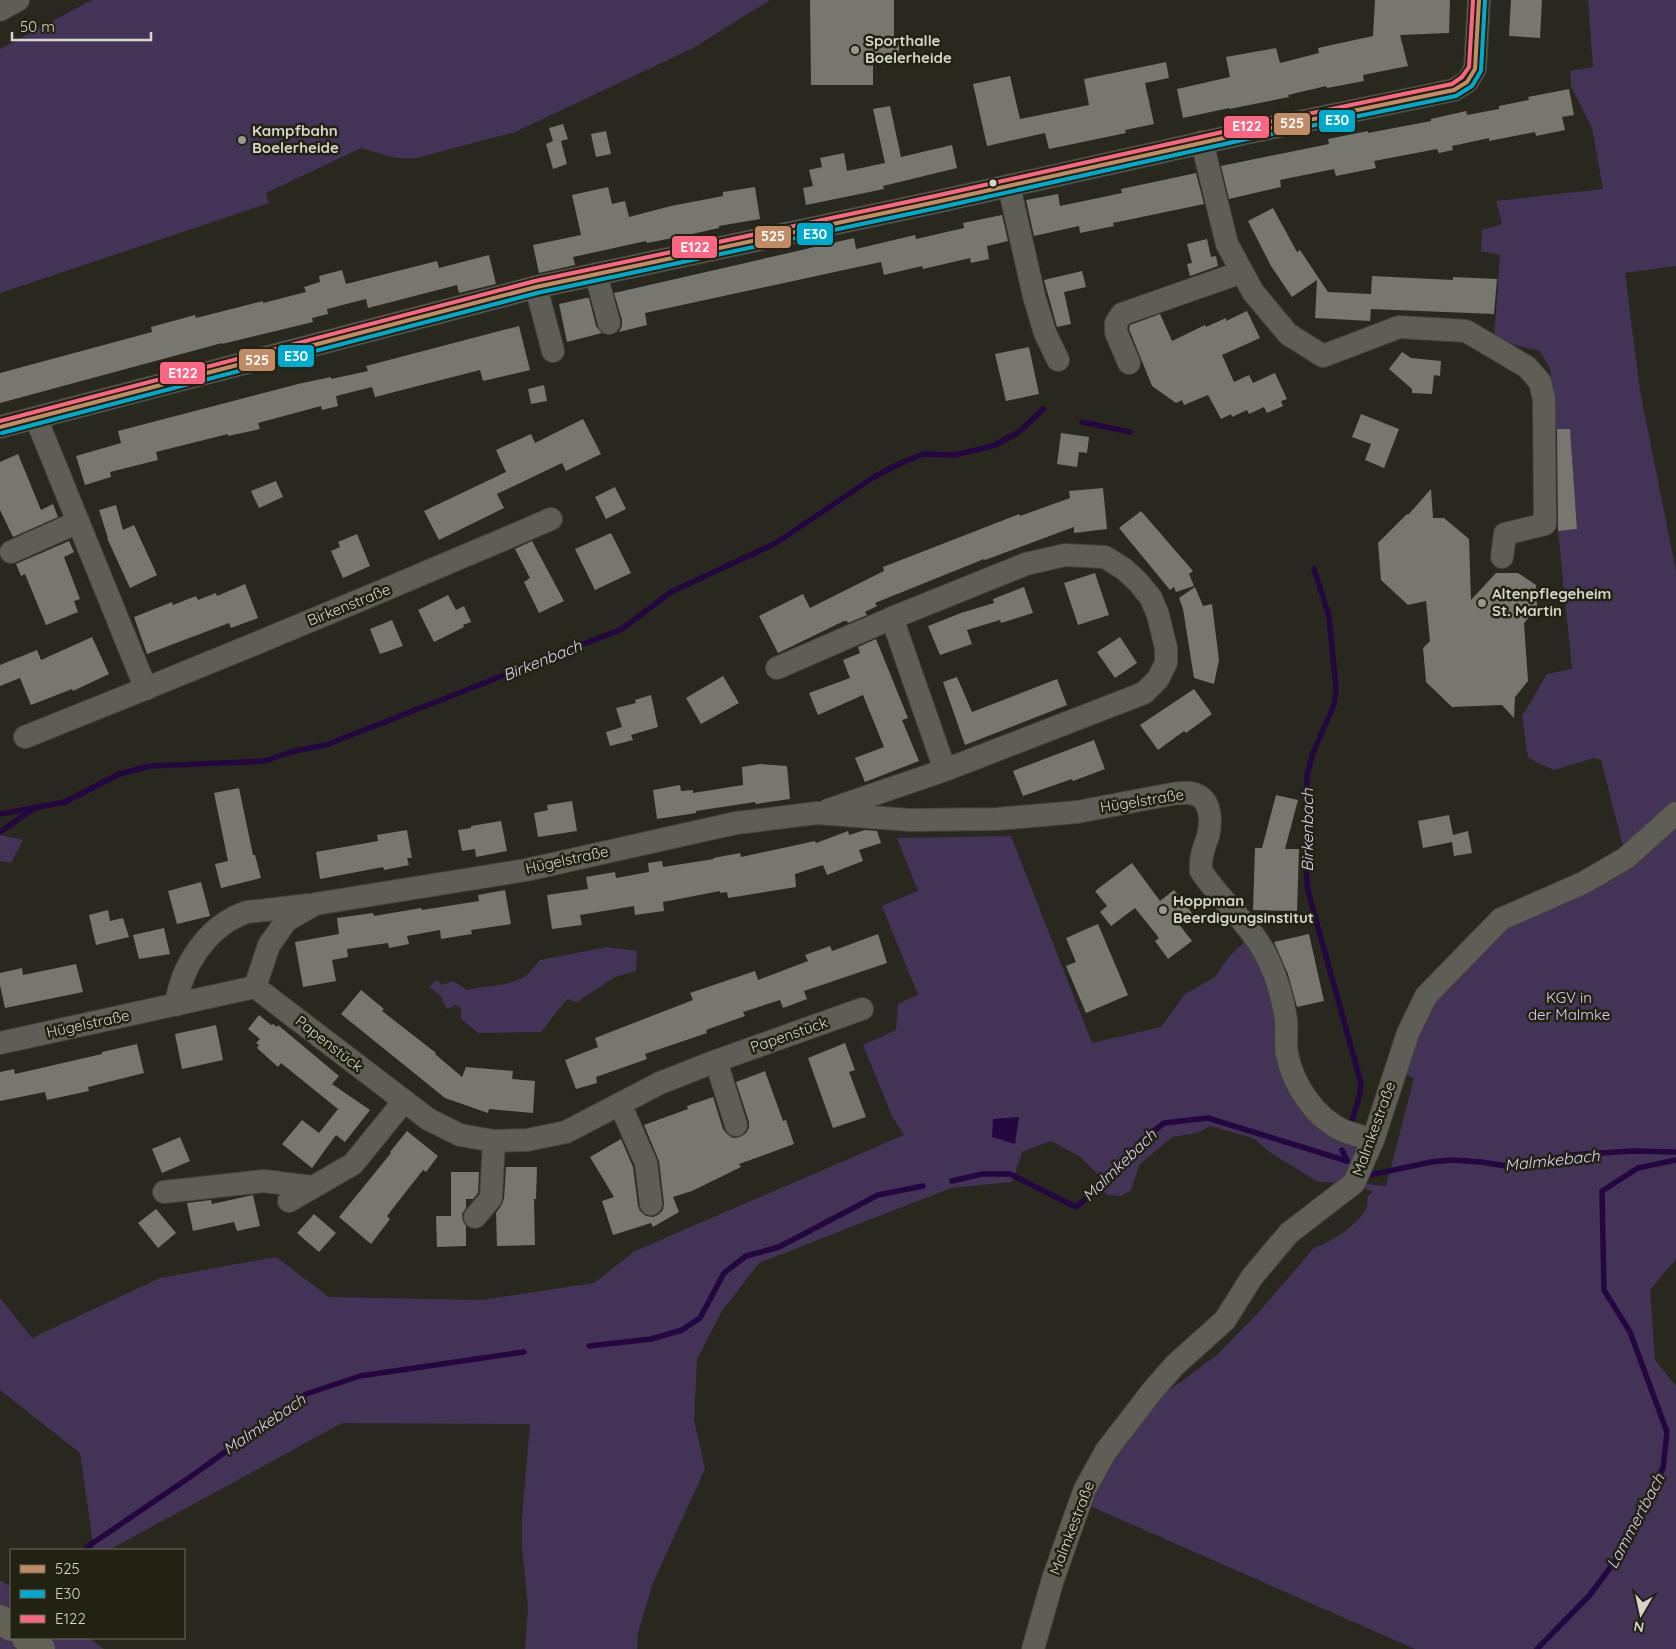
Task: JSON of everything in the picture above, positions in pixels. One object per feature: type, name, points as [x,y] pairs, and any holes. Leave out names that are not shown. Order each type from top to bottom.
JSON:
[{"type":"main road","points":[[27,1639],[41,1649]]},
{"type":"street","points":[[0,10],[18,0]]},
{"type":"street","points":[[0,427],[536,287],[1009,186],[1202,142],[1454,90],[1467,82],[1475,68],[1479,0]]},
{"type":"street","points":[[1202,142],[1227,244],[1253,292],[1288,334],[1323,356],[1399,327],[1466,331],[1527,367],[1540,382],[1544,398],[1544,524],[1506,534],[1502,557]]},
{"type":"street","points":[[1009,186],[1034,296],[1045,333],[1058,360]]},
{"type":"street","points":[[1129,363],[1116,332],[1116,323],[1122,314],[1242,272]]},
{"type":"street","points":[[596,274],[609,323]]},
{"type":"street","points":[[536,287],[553,351]]},
{"type":"street","points":[[36,418],[146,689]]},
{"type":"street","name":"Birkenstraße","points":[[24,737],[146,689],[397,585],[551,518]]},
{"type":"street","points":[[11,552],[78,522]]},
{"type":"street","name":"Hügelstraße","points":[[777,668],[892,618],[1026,564],[1066,555],[1105,557],[1124,568],[1151,598],[1158,615],[1166,648],[1166,663],[1158,678],[1144,693],[945,770],[817,813]]},
{"type":"street","points":[[892,618],[945,770]]},
{"type":"street","name":"Hügelstraße","points":[[176,1005],[178,988],[185,971],[207,937],[224,924],[247,912],[315,904],[526,870],[736,823],[817,813],[909,820],[997,819],[1077,812],[1172,794],[1187,793],[1199,796],[1207,805],[1210,814],[1209,834],[1200,859],[1201,870],[1252,934],[1265,954],[1278,983],[1286,1019],[1287,1054],[1297,1083],[1315,1109],[1327,1120],[1343,1130],[1373,1140]]},
{"type":"street","name":"Malmkestraße","points":[[1033,1649],[1053,1579],[1077,1511],[1106,1451],[1131,1417],[1170,1371],[1225,1320],[1252,1277],[1289,1234],[1354,1183],[1373,1140],[1408,1033],[1426,996],[1501,919],[1583,883],[1626,858],[1676,812]]},
{"type":"street","name":"Hügelstraße","points":[[0,1043],[255,987],[269,945],[286,921],[315,904]]},
{"type":"street","name":"Papenstück","points":[[255,987],[428,1119],[460,1135],[494,1141],[527,1140],[566,1132],[660,1083],[862,1009]]},
{"type":"street","points":[[716,1061],[736,1125]]},
{"type":"street","points":[[289,1201],[353,1164],[404,1100]]},
{"type":"street","points":[[620,1104],[646,1163],[652,1204]]},
{"type":"street","points":[[475,1217],[491,1198],[494,1141]]},
{"type":"street","points":[[164,1192],[264,1181],[312,1187]]},
{"type":"green space","name":"Kampfbahn Boelerheide","points":[[92,0],[770,0],[693,48],[515,132],[417,158],[396,158],[361,148],[266,193],[269,203],[0,293],[0,49]]},
{"type":"green space","name":"KGV in der Malmke","points":[[1588,0],[1676,0],[1676,266],[1625,273],[1640,391],[1676,571],[1676,1259],[1650,1290],[1655,1360],[1676,1386],[1676,1649],[1415,1649],[1090,1506],[1099,1479],[1134,1431],[1167,1392],[1217,1355],[1258,1313],[1314,1248],[1335,1238],[1355,1223],[1366,1209],[1368,1196],[1373,1192],[1354,1183],[1318,1182],[1271,1153],[1253,1138],[1210,1126],[1197,1133],[1172,1137],[1139,1165],[1131,1190],[1121,1196],[1107,1195],[1099,1186],[1098,1174],[1079,1156],[1051,1141],[1022,1152],[1012,1182],[951,1188],[759,1263],[722,1311],[697,1359],[694,1420],[705,1469],[652,1585],[638,1633],[637,1649],[525,1649],[528,1608],[522,1547],[522,1518],[530,1424],[342,1423],[111,1549],[94,1549],[80,1453],[0,1390],[0,1298],[32,1338],[160,1278],[276,1257],[329,1297],[482,1300],[594,1283],[635,1251],[904,1135],[892,1116],[863,1045],[896,1030],[898,1004],[918,995],[882,906],[918,891],[897,838],[1011,836],[1092,1043],[1161,1027],[1185,994],[1215,977],[1228,958],[1252,934],[1286,1019],[1315,1109],[1373,1140],[1355,1183],[1386,1186],[1414,1078],[1395,1071],[1408,1033],[1501,919],[1626,858],[1601,760],[1594,758],[1554,770],[1528,758],[1522,716],[1547,674],[1572,669],[1558,531],[1577,529],[1570,429],[1551,430],[1551,371],[1540,351],[1494,340],[1500,255],[1481,251],[1482,230],[1502,224],[1496,201],[1603,189],[1592,128],[1571,86],[1570,71],[1593,67]]},
{"type":"green space","points":[[0,835],[23,840],[11,863],[0,861]]},
{"type":"green space","points":[[607,947],[637,951],[636,971],[615,977],[577,1002],[567,999],[541,1032],[478,1033],[461,1019],[461,1008],[455,1005],[447,1009],[440,995],[429,987],[436,980],[442,985],[453,981],[467,990],[508,983],[523,978],[540,960]]},
{"type":"green space","points":[[0,1580],[10,1586],[10,1639],[90,1639],[104,1649],[0,1649]]},
{"type":"shaded area","points":[[1019,1117],[1015,1144],[992,1137],[993,1119]]},
{"type":"building","name":"Sporthalle Boelerheide","points":[[810,0],[894,0],[894,41],[899,41],[899,59],[873,59],[873,85],[811,85]]},
{"type":"building","points":[[1375,0],[1450,0],[1449,33],[1400,35],[1408,66],[1363,75],[1364,81],[1327,88],[1326,86],[1288,95],[1289,97],[1183,118],[1177,89],[1230,77],[1226,57],[1276,48],[1280,63],[1319,53],[1318,48],[1373,36]]},
{"type":"building","points":[[1511,0],[1542,0],[1540,38],[1509,36]]},
{"type":"building","points":[[1166,62],[1169,78],[1145,83],[1154,124],[1125,130],[1126,133],[1049,149],[1045,133],[987,146],[973,84],[1010,76],[1020,119],[1089,105],[1084,79]]},
{"type":"building","points":[[1569,89],[1574,115],[1562,117],[1565,130],[1536,136],[1535,132],[1489,141],[1489,138],[1452,146],[1453,150],[1439,153],[1437,149],[1374,161],[1376,168],[1336,176],[1334,169],[1280,180],[1281,187],[1229,199],[1221,166],[1329,144],[1328,139],[1431,121],[1431,119],[1466,111],[1467,115],[1499,109],[1499,106],[1529,100],[1528,97]]},
{"type":"building","points":[[890,106],[901,157],[952,145],[957,168],[883,186],[884,189],[806,205],[803,188],[813,186],[809,170],[822,167],[820,158],[844,153],[847,171],[885,163],[873,109]]},
{"type":"building","points":[[563,124],[568,139],[561,141],[567,164],[553,169],[546,144],[553,141],[549,128]]},
{"type":"building","points":[[606,131],[611,154],[596,157],[591,134]]},
{"type":"building","points":[[1196,173],[1204,204],[1113,223],[1114,226],[1080,233],[1079,226],[1034,236],[1026,200],[1058,194],[1060,206],[1122,193],[1121,189]]},
{"type":"building","points":[[608,187],[612,204],[625,201],[629,217],[671,206],[723,196],[723,192],[755,187],[760,219],[573,257],[575,265],[539,273],[533,245],[581,235],[572,195]]},
{"type":"building","points":[[1273,208],[1297,252],[1300,250],[1328,292],[1371,294],[1372,276],[1453,280],[1453,277],[1497,279],[1494,314],[1371,309],[1370,321],[1315,318],[1317,280],[1292,297],[1271,266],[1248,221]]},
{"type":"building","points":[[1002,215],[1008,241],[987,246],[989,259],[971,263],[970,258],[923,269],[922,266],[884,275],[881,262],[645,313],[647,325],[619,332],[622,320],[614,293],[854,238],[856,249],[915,235],[916,239],[964,228],[963,223]]},
{"type":"building","points":[[1207,239],[1211,257],[1216,256],[1218,266],[1190,276],[1187,264],[1192,263],[1187,244]]},
{"type":"building","points":[[489,255],[496,284],[459,293],[457,285],[368,308],[366,299],[327,309],[328,314],[312,318],[313,322],[222,343],[0,403],[0,373],[152,332],[151,327],[195,315],[196,318],[306,292],[304,287],[320,282],[319,276],[342,270],[346,284],[437,261],[439,268]]},
{"type":"building","points":[[1082,271],[1086,287],[1064,292],[1071,324],[1057,327],[1044,280]]},
{"type":"building","points":[[589,298],[596,326],[602,333],[567,342],[559,304]]},
{"type":"building","points":[[1247,311],[1260,338],[1222,355],[1234,382],[1249,375],[1253,383],[1275,373],[1287,399],[1281,401],[1283,406],[1267,413],[1264,407],[1249,414],[1247,410],[1232,417],[1231,414],[1221,419],[1208,395],[1184,405],[1182,400],[1176,403],[1152,386],[1129,329],[1130,325],[1160,314],[1172,341],[1205,325],[1206,327],[1226,318],[1226,321]]},
{"type":"building","points":[[519,326],[530,370],[483,381],[480,370],[375,397],[372,387],[336,396],[338,406],[322,410],[321,406],[258,423],[260,429],[228,436],[228,434],[156,452],[158,460],[110,472],[111,477],[85,485],[76,456],[121,443],[118,431],[298,384],[368,371],[366,366]]},
{"type":"building","points":[[1029,347],[1039,394],[1006,401],[995,354]]},
{"type":"building","points":[[1402,352],[1411,358],[1441,361],[1440,376],[1434,375],[1432,394],[1412,393],[1412,389],[1389,369]]},
{"type":"building","points":[[544,385],[547,401],[531,404],[528,389]]},
{"type":"building","points":[[1361,414],[1399,429],[1384,468],[1365,460],[1371,444],[1352,437]]},
{"type":"building","points":[[583,419],[601,454],[566,471],[562,463],[497,494],[504,508],[439,540],[424,511],[506,472],[496,450],[531,434],[535,443]]},
{"type":"building","points":[[1557,429],[1570,429],[1577,529],[1558,531]]},
{"type":"building","points":[[1061,433],[1089,437],[1087,453],[1079,452],[1077,467],[1057,464]]},
{"type":"building","points":[[18,454],[41,510],[53,504],[58,517],[13,537],[0,510],[0,462]]},
{"type":"building","points":[[276,481],[283,497],[259,508],[251,491]]},
{"type":"building","points":[[615,487],[626,509],[606,519],[595,497]]},
{"type":"building","points":[[1103,488],[1107,529],[1074,533],[1074,527],[984,559],[875,603],[877,606],[865,612],[867,615],[848,623],[844,621],[778,653],[759,616],[803,594],[810,608],[884,571],[883,567],[1019,514],[1020,516],[1070,498],[1069,491]]},
{"type":"building","name":"Altenpflegeheim St. Martin","points":[[1431,489],[1433,518],[1444,518],[1469,539],[1471,600],[1496,573],[1518,573],[1536,585],[1537,608],[1524,623],[1528,681],[1515,697],[1514,718],[1502,705],[1452,707],[1426,682],[1423,648],[1430,641],[1426,601],[1408,605],[1381,580],[1378,543],[1408,515]]},
{"type":"building","points":[[116,505],[123,530],[134,525],[157,575],[130,588],[107,538],[99,510]]},
{"type":"building","points":[[1141,511],[1193,571],[1189,574],[1194,586],[1176,592],[1174,587],[1170,590],[1119,528]]},
{"type":"building","points":[[611,533],[631,573],[595,590],[575,549]]},
{"type":"building","points":[[357,534],[370,566],[343,578],[331,551],[340,547],[338,542]]},
{"type":"building","points":[[69,541],[74,552],[64,557],[80,599],[74,601],[78,612],[46,625],[25,574],[21,576],[16,564]]},
{"type":"building","points":[[532,541],[564,601],[539,613],[524,582],[530,578],[515,549]]},
{"type":"building","points":[[1095,573],[1109,615],[1078,625],[1064,583]]},
{"type":"building","points":[[245,584],[258,618],[231,628],[229,623],[147,654],[134,617],[172,602],[173,605],[196,596],[198,600],[216,593],[217,596]]},
{"type":"building","points":[[1024,587],[1033,613],[1001,623],[1000,620],[967,630],[972,644],[940,655],[928,626],[994,603],[993,599]]},
{"type":"building","points":[[1195,587],[1203,606],[1212,604],[1219,660],[1214,684],[1194,678],[1183,609],[1179,598]]},
{"type":"building","points":[[448,595],[456,610],[464,606],[471,622],[434,642],[418,610]]},
{"type":"building","points":[[392,620],[403,646],[380,654],[370,629]]},
{"type":"building","points":[[92,637],[109,674],[73,691],[72,689],[31,705],[20,678],[0,686],[0,665],[37,650],[41,660]]},
{"type":"building","points":[[1120,637],[1137,663],[1115,678],[1097,652]]},
{"type":"building","points":[[876,639],[908,718],[902,720],[919,761],[865,782],[855,758],[884,747],[863,695],[818,715],[809,693],[850,678],[843,660],[860,653],[858,647]]},
{"type":"building","points":[[723,676],[739,703],[701,724],[686,698]]},
{"type":"building","points":[[957,677],[972,712],[1057,679],[1067,705],[965,745],[943,682]]},
{"type":"building","points":[[1194,689],[1212,714],[1158,750],[1140,725]]},
{"type":"building","points":[[651,695],[658,727],[631,735],[633,740],[610,746],[606,732],[622,727],[616,708],[636,703],[635,700]]},
{"type":"building","points":[[1094,740],[1105,769],[1023,796],[1013,771]]},
{"type":"building","points":[[760,764],[787,766],[790,799],[756,804],[755,802],[657,819],[653,790],[680,785],[681,791],[693,790],[693,793],[743,785],[742,767]]},
{"type":"building","points":[[239,788],[253,855],[255,855],[261,878],[221,888],[215,864],[228,861],[214,793]]},
{"type":"building","points":[[1276,795],[1298,800],[1285,849],[1299,849],[1297,911],[1253,910],[1255,848],[1262,848]]},
{"type":"building","points":[[572,801],[577,831],[538,837],[534,813],[548,810],[547,805]]},
{"type":"building","points":[[1449,815],[1453,835],[1468,831],[1472,853],[1454,856],[1452,842],[1423,848],[1418,821]]},
{"type":"building","points":[[501,821],[507,851],[476,857],[475,849],[462,851],[458,830]]},
{"type":"building","points":[[407,830],[412,858],[407,858],[409,865],[384,870],[383,867],[320,879],[316,852],[378,841],[377,835]]},
{"type":"building","points":[[865,830],[877,831],[881,843],[859,850],[863,861],[827,875],[823,865],[795,874],[796,887],[728,898],[727,892],[720,893],[720,891],[663,902],[664,911],[635,915],[634,906],[580,915],[582,925],[552,929],[547,895],[588,889],[586,877],[615,872],[616,878],[649,872],[648,863],[662,861],[663,867],[740,853],[741,857],[815,841],[816,843],[848,831],[849,835]]},
{"type":"building","name":"Hoppman Beerdigungsinstitut","points":[[1132,863],[1160,901],[1174,890],[1192,913],[1178,923],[1192,941],[1168,959],[1155,941],[1159,938],[1135,908],[1111,926],[1100,912],[1107,906],[1095,891]]},
{"type":"building","points":[[201,882],[210,916],[177,924],[168,891]]},
{"type":"building","points":[[505,890],[511,924],[471,930],[472,934],[441,939],[440,930],[407,936],[409,944],[389,948],[388,943],[347,949],[348,957],[332,960],[336,981],[303,987],[295,942],[339,934],[337,918],[373,913],[374,916],[479,901],[478,895]]},
{"type":"building","points":[[108,910],[110,921],[123,918],[129,937],[96,945],[89,915]]},
{"type":"building","points":[[1098,924],[1128,995],[1086,1013],[1066,966],[1076,962],[1066,938]]},
{"type":"building","points":[[164,928],[170,954],[139,959],[133,935]]},
{"type":"building","points":[[878,934],[887,963],[804,991],[807,999],[783,1008],[780,1000],[743,1012],[745,1016],[706,1030],[707,1033],[645,1054],[647,1059],[596,1077],[597,1083],[576,1089],[565,1060],[598,1047],[595,1038],[693,1000],[690,993],[755,971],[758,980],[808,961],[805,955],[830,946],[832,951]]},
{"type":"building","points":[[1309,934],[1324,1001],[1297,1007],[1288,974],[1274,942]]},
{"type":"building","points":[[76,964],[83,992],[5,1008],[0,985],[0,973],[22,968],[23,975]]},
{"type":"building","points":[[361,990],[384,1009],[382,1011],[436,1053],[462,1077],[466,1067],[513,1071],[512,1079],[535,1081],[533,1113],[489,1109],[488,1113],[445,1098],[341,1014]]},
{"type":"building","points":[[259,1015],[271,1025],[273,1024],[277,1027],[278,1025],[339,1076],[332,1084],[370,1110],[345,1142],[336,1135],[312,1168],[282,1144],[302,1120],[319,1133],[338,1109],[281,1063],[278,1067],[257,1048],[259,1045],[256,1043],[260,1039],[248,1029]]},
{"type":"building","points":[[216,1025],[223,1060],[182,1069],[175,1034]]},
{"type":"building","points":[[845,1043],[855,1070],[849,1072],[866,1117],[833,1128],[808,1058]]},
{"type":"building","points":[[137,1044],[144,1073],[88,1087],[89,1091],[47,1100],[45,1092],[0,1101],[0,1072],[14,1069],[15,1074]]},
{"type":"building","points":[[765,1071],[783,1121],[786,1120],[794,1144],[739,1164],[741,1167],[692,1191],[673,1197],[679,1212],[653,1227],[651,1223],[613,1235],[602,1201],[614,1197],[590,1157],[621,1139],[633,1167],[640,1211],[646,1216],[653,1217],[658,1215],[663,1210],[664,1203],[659,1161],[644,1125],[688,1109],[687,1106],[713,1097],[723,1129],[733,1138],[740,1137],[749,1128],[749,1122],[736,1082]]},
{"type":"building","points":[[407,1131],[438,1156],[426,1172],[423,1170],[387,1216],[390,1219],[371,1244],[339,1217]]},
{"type":"building","points":[[180,1137],[190,1161],[162,1173],[152,1149]]},
{"type":"building","points":[[506,1167],[537,1167],[536,1199],[534,1199],[535,1245],[497,1246],[496,1213],[504,1199]]},
{"type":"building","points":[[451,1172],[479,1172],[478,1193],[473,1199],[466,1199],[466,1208],[462,1214],[466,1226],[466,1246],[437,1247],[436,1216],[451,1216]]},
{"type":"building","points":[[253,1195],[260,1226],[237,1231],[234,1222],[193,1231],[187,1203],[211,1200],[212,1204]]},
{"type":"building","points":[[156,1209],[176,1233],[158,1248],[138,1223]]},
{"type":"building","points":[[314,1214],[336,1233],[319,1252],[297,1233]]},
{"type":"waterway","name":"Birkenbach","points":[[0,814],[65,802],[119,774],[150,766],[265,761],[294,751],[326,745],[622,629],[671,592],[776,543],[874,477],[923,454],[954,455],[993,446],[1019,432],[1043,409]]},
{"type":"waterway","name":"Birkenbach","points":[[1082,422],[1130,432]]},
{"type":"waterway","name":"Birkenbach","points":[[1314,569],[1329,616],[1336,689],[1334,705],[1312,755],[1307,775],[1306,869],[1308,891],[1361,1083],[1360,1094],[1352,1121]]},
{"type":"waterway","points":[[0,832],[33,809]]},
{"type":"waterway","name":"Malmkebach","points":[[952,1181],[982,1174],[1010,1174],[1076,1207],[1109,1180],[1142,1140],[1164,1123],[1208,1118],[1347,1161]]},
{"type":"waterway","name":"Birkenbach","points":[[1342,1150],[1347,1161]]},
{"type":"waterway","name":"Malmkebach","points":[[1370,1175],[1431,1162],[1452,1160],[1513,1167],[1570,1155],[1632,1151],[1676,1152]]},
{"type":"waterway","name":"Lammertbach","points":[[1537,1649],[1589,1596],[1613,1564],[1639,1519],[1663,1468],[1667,1432],[1630,1332],[1604,1290],[1602,1191],[1638,1168],[1676,1160]]},
{"type":"waterway","name":"Malmkebach","points":[[589,1346],[651,1339],[682,1330],[700,1318],[724,1273],[746,1256],[779,1247],[878,1195],[923,1186]]},
{"type":"waterway","name":"Malmkebach","points":[[87,1547],[193,1475],[306,1394],[360,1376],[524,1352]]},
{"type":"transit line","name":"E122","points":[[0,421],[535,281],[1452,84],[1462,77],[1469,67],[1473,0]]},
{"type":"transit line","name":"525","points":[[0,427],[536,287],[936,202],[1246,133],[1454,90],[1467,82],[1475,69],[1479,0]]},
{"type":"transit line","name":"E30","points":[[2,433],[537,293],[937,208],[1247,139],[1456,96],[1472,86],[1481,71],[1485,0]]},
{"type":"place","name":"Sporthalle Boelerheide","points":[[855,50]]},
{"type":"place","name":"Kampfbahn Boelerheide","points":[[242,140]]},
{"type":"place","name":"Altenpflegeheim St. Martin","points":[[1482,603]]},
{"type":"place","name":"Hoppman Beerdigungsinstitut","points":[[1163,910]]}]
